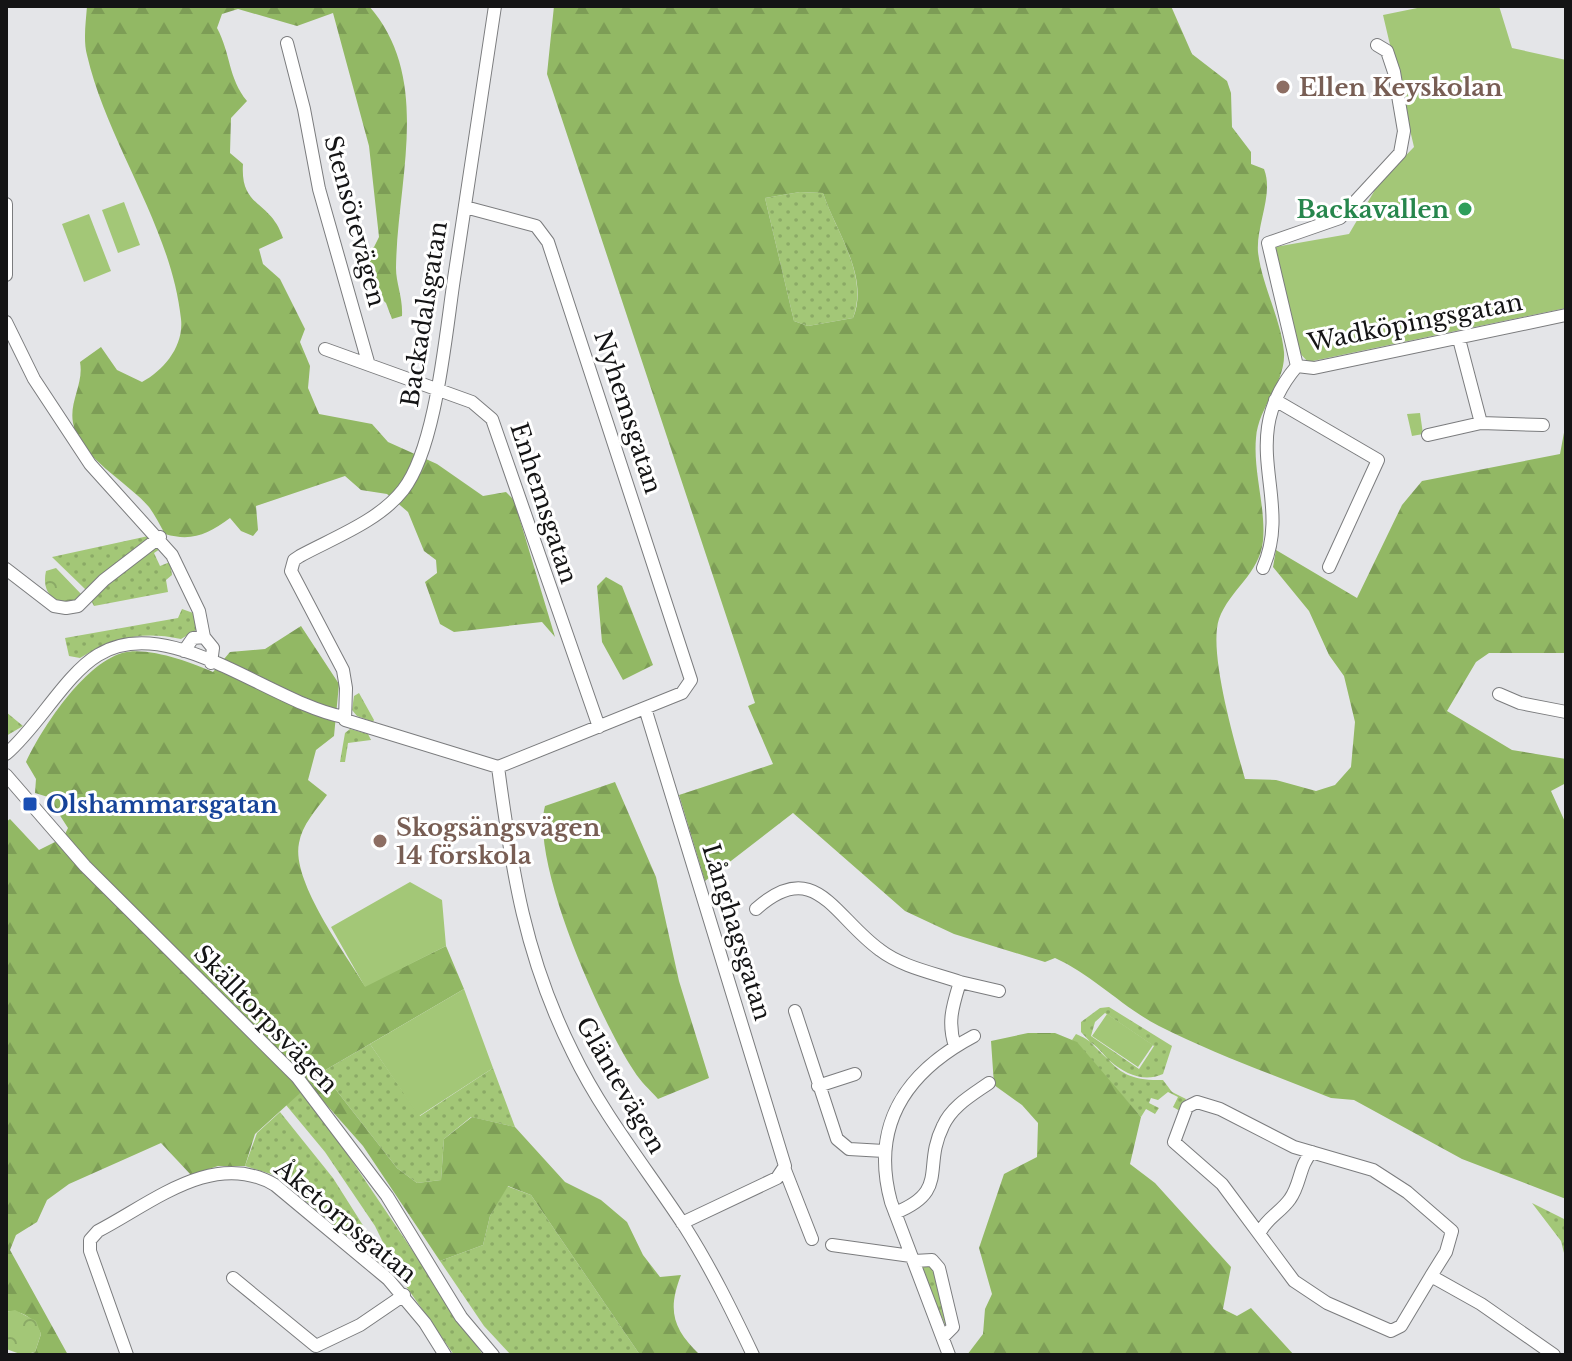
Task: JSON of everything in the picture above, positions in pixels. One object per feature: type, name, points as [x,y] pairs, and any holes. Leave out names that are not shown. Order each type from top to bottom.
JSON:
[{"type":"street","name":"Backadalsgatan","points":[[344,717],[345,678],[292,577],[291,567],[300,556],[366,519],[403,490],[418,458],[437,389],[495,6]]},
{"type":"street","name":"Stensötevägen","points":[[287,43],[304,109],[320,194],[368,362]]},
{"type":"street","name":"Wadköpingsgatan","points":[[1377,45],[1387,51],[1394,72],[1404,131],[1400,153],[1340,218],[1280,236],[1268,243],[1297,366],[1314,368],[1566,315]]},
{"type":"street","points":[[6,204],[6,275]]},
{"type":"street","name":"Nyhemsgatan","points":[[465,207],[536,226],[548,242],[690,685],[682,693],[645,708]]},
{"type":"street","points":[[6,322],[29,380],[90,464],[160,537],[199,611],[204,637],[213,648],[211,663]]},
{"type":"street","points":[[1459,339],[1481,423]]},
{"type":"street","name":"Enhemsgatan","points":[[325,349],[368,362],[476,404],[492,419],[599,727]]},
{"type":"street","points":[[1263,568],[1273,545],[1264,441],[1266,421],[1275,400],[1297,366]]},
{"type":"street","points":[[1275,400],[1378,460],[1329,567]]},
{"type":"street","points":[[1428,435],[1481,423],[1543,425]]},
{"type":"street","points":[[6,569],[54,606],[78,606],[104,580],[160,537]]},
{"type":"street","points":[[184,651],[193,638],[204,637]]},
{"type":"street","points":[[6,754],[33,729],[97,656],[128,643],[144,641],[184,651],[293,702],[344,717],[347,722],[498,767],[645,708]]},
{"type":"street","points":[[1499,694],[1520,703],[1566,712]]},
{"type":"street","name":"Långhagsgatan","points":[[645,708],[785,1170],[812,1239]]},
{"type":"street","name":"Gläntevägen","points":[[498,767],[516,895],[551,1005],[573,1055],[607,1113],[706,1260],[753,1355]]},
{"type":"street","name":"Skälltorpsvägen","points":[[6,775],[85,866],[297,1077],[387,1196],[461,1317],[493,1355]]},
{"type":"street","points":[[756,909],[774,893],[792,886],[817,892],[880,950],[899,961],[960,982],[999,991]]},
{"type":"street","points":[[955,1046],[950,1016],[960,982]]},
{"type":"street","points":[[795,1011],[818,1086],[841,1144],[854,1150],[884,1151]]},
{"type":"street","points":[[949,1355],[895,1213],[885,1180],[884,1151],[890,1122],[910,1085],[955,1046],[974,1036]]},
{"type":"street","points":[[818,1086],[855,1074]]},
{"type":"street","points":[[895,1213],[928,1194],[933,1183],[935,1149],[943,1125],[959,1105],[989,1083]]},
{"type":"street","points":[[1191,1103],[1205,1104],[1305,1153],[1373,1170],[1407,1192],[1452,1231],[1446,1252],[1401,1326],[1391,1331],[1334,1307],[1303,1289],[1280,1266],[1259,1226],[1222,1184],[1174,1142],[1183,1114],[1191,1103]]},
{"type":"street","points":[[1259,1226],[1292,1197],[1305,1153]]},
{"type":"street","points":[[682,1223],[777,1178],[785,1170]]},
{"type":"street","name":"Åketorpsgatan","points":[[127,1355],[90,1251],[90,1240],[98,1231],[215,1172],[256,1174],[275,1185],[404,1295],[445,1355]]},
{"type":"street","points":[[832,1245],[932,1260],[939,1268],[953,1321],[952,1332],[944,1336]]},
{"type":"street","points":[[1431,1276],[1481,1304],[1554,1355]]},
{"type":"street","points":[[233,1278],[316,1346],[360,1325],[404,1295]]},
{"type":"green space","points":[[87,6],[369,6],[389,35],[400,65],[406,98],[405,166],[396,268],[402,316],[392,319],[386,303],[366,284],[357,256],[374,247],[379,237],[369,146],[333,13],[297,26],[238,9],[222,14],[217,28],[236,84],[247,101],[231,118],[230,153],[243,164],[246,189],[271,216],[283,238],[259,249],[263,264],[280,279],[305,329],[300,342],[310,366],[308,388],[319,414],[372,424],[388,442],[437,464],[483,496],[506,492],[514,500],[555,637],[542,622],[454,632],[440,624],[425,582],[437,573],[436,560],[424,551],[408,512],[387,494],[361,490],[345,476],[256,506],[258,530],[253,536],[241,531],[230,518],[199,535],[183,537],[165,534],[149,507],[84,447],[72,415],[80,362],[101,347],[117,370],[142,382],[158,371],[171,356],[181,329],[175,285],[165,251],[97,88],[86,49]]},
{"type":"green space","points":[[554,6],[1171,6],[1192,54],[1227,81],[1231,93],[1232,127],[1251,152],[1251,164],[1264,169],[1267,189],[1258,252],[1284,352],[1281,374],[1262,416],[1256,438],[1263,541],[1256,563],[1224,608],[1217,634],[1224,698],[1245,779],[1276,780],[1316,791],[1335,785],[1351,767],[1355,722],[1344,676],[1329,655],[1309,611],[1273,567],[1276,550],[1357,598],[1402,505],[1422,481],[1560,454],[1566,422],[1566,653],[1489,653],[1476,662],[1447,711],[1512,750],[1566,759],[1566,783],[1551,791],[1566,824],[1566,1199],[1462,1159],[1354,1100],[1331,1098],[1180,1036],[1145,1018],[1082,973],[1055,958],[1045,962],[954,934],[905,911],[793,813],[705,881],[679,795],[773,764],[748,706],[755,703],[547,74]],"holes":[[[800,192],[823,193],[854,271],[857,302],[853,318],[808,326],[794,321],[765,198]]]},
{"type":"green space","name":"Backavallen","points":[[1427,6],[1499,6],[1512,48],[1566,60],[1566,308],[1308,362],[1297,350],[1275,247],[1349,234],[1379,183],[1414,147],[1383,15]]},
{"type":"green space","points":[[800,192],[823,193],[849,254],[857,286],[853,318],[808,326],[794,321],[765,198]]},
{"type":"green space","points":[[124,202],[140,245],[118,253],[102,210]]},
{"type":"green space","points":[[89,214],[111,271],[84,282],[62,224]]},
{"type":"green space","points":[[1420,413],[1423,434],[1412,436],[1407,414]]},
{"type":"green space","points":[[153,535],[160,549],[154,553],[160,566],[170,562],[172,575],[166,580],[168,592],[94,606],[85,589],[52,557]]},
{"type":"green space","points":[[56,568],[83,596],[76,604],[56,600],[48,592],[46,571]]},
{"type":"green space","points":[[606,577],[622,586],[653,665],[623,680],[602,642],[597,586]]},
{"type":"green space","points":[[182,609],[196,614],[196,630],[181,639],[141,636],[105,645],[80,658],[69,656],[65,638],[178,618]]},
{"type":"green space","points":[[301,626],[339,684],[334,736],[316,750],[308,780],[327,795],[306,824],[299,843],[303,877],[311,896],[365,986],[446,946],[464,989],[322,1072],[397,1168],[417,1183],[441,1180],[444,1139],[472,1117],[515,1127],[565,1182],[601,1200],[627,1222],[643,1255],[660,1277],[681,1275],[674,1299],[675,1319],[684,1337],[700,1355],[640,1355],[531,1195],[508,1186],[490,1216],[483,1245],[440,1261],[363,1146],[309,1085],[255,1134],[245,1166],[218,1166],[191,1175],[161,1143],[69,1184],[47,1200],[37,1222],[16,1235],[10,1250],[68,1355],[26,1355],[35,1352],[41,1334],[28,1317],[18,1312],[6,1312],[6,822],[10,819],[39,850],[63,838],[68,828],[48,797],[35,793],[36,779],[26,762],[65,699],[107,660],[132,651],[156,653],[213,672],[230,652],[265,649]]},
{"type":"green space","points":[[359,693],[373,722],[357,716],[352,710],[354,696]]},
{"type":"green space","points":[[6,712],[23,726],[6,736]]},
{"type":"green space","points":[[350,729],[368,734],[371,740],[348,743],[345,762],[340,762],[345,733]]},
{"type":"green space","points":[[615,782],[656,877],[679,981],[709,1078],[658,1099],[636,1075],[587,980],[558,902],[543,831],[545,806]]},
{"type":"green space","points":[[410,882],[442,900],[446,946],[365,987],[331,927]]},
{"type":"green space","points":[[464,989],[493,1068],[419,1116],[370,1044]]},
{"type":"green space","points":[[1109,1007],[1172,1046],[1163,1074],[1139,1077],[1128,1073],[1107,1058],[1081,1032],[1081,1022],[1100,1008]],"holes":[[[1105,1013],[1154,1046],[1139,1069],[1091,1036],[1095,1022]]]},
{"type":"green space","points":[[1107,1014],[1153,1045],[1138,1067],[1092,1036]]},
{"type":"green space","points":[[1028,1033],[1055,1033],[1077,1042],[1141,1117],[1130,1164],[1155,1183],[1231,1267],[1223,1309],[1237,1316],[1251,1308],[1294,1355],[967,1355],[983,1334],[985,1309],[992,1294],[979,1248],[1004,1174],[1037,1157],[1038,1123],[1022,1105],[994,1085],[991,1041]]},
{"type":"green space","points":[[1076,1034],[1088,1040],[1130,1076],[1163,1080],[1172,1092],[1186,1099],[1180,1111],[1173,1107],[1178,1097],[1168,1092],[1158,1100],[1151,1098],[1149,1103],[1159,1108],[1155,1114],[1146,1109],[1141,1117],[1072,1040]]},
{"type":"green space","points":[[370,1044],[420,1116],[493,1068],[515,1127],[471,1117],[444,1139],[441,1180],[417,1183],[397,1168],[322,1072]]},
{"type":"green space","points":[[301,1091],[325,1121],[483,1355],[454,1355],[401,1279],[375,1226],[325,1152],[286,1105]]},
{"type":"green space","points":[[280,1112],[333,1178],[383,1257],[381,1266],[277,1176],[245,1166],[257,1133]]},
{"type":"green space","points":[[507,1186],[531,1195],[640,1355],[511,1355],[484,1326],[440,1261],[483,1245],[490,1216]]},
{"type":"green space","points":[[1532,1203],[1566,1220],[1566,1261],[1561,1241]]},
{"type":"green space","points":[[933,1262],[949,1318],[946,1327],[921,1268],[922,1264]]},
{"type":"green space","points":[[15,1310],[36,1321],[41,1334],[35,1352],[23,1355],[6,1349],[6,1312]]},
{"type":"place","name":"Ellen Keyskolan","points":[[1283,87]]},
{"type":"place","name":"Backavallen","points":[[1465,209]]},
{"type":"place","name":"Olshammarsgatan","points":[[30,804]]},
{"type":"place","name":"Skogsängsvägen 14 förskola","points":[[380,841]]}]
